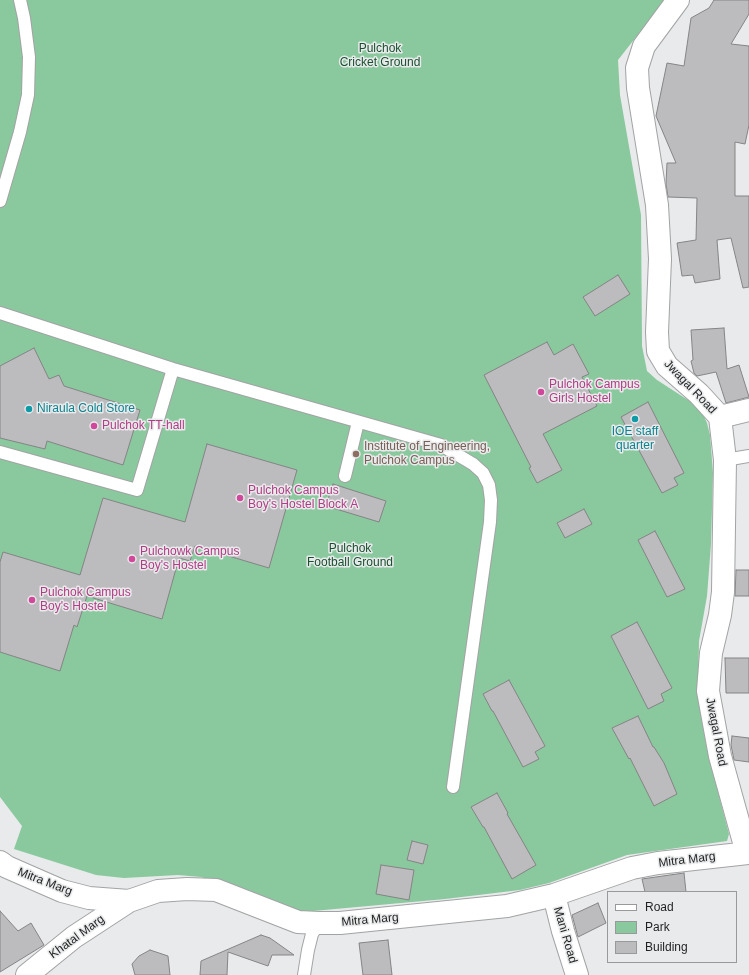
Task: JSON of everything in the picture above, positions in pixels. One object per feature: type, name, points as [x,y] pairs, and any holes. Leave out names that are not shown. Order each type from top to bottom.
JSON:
[{"type":"street","name":"Jwagal Road","points":[[678,0],[644,46],[637,68],[638,88],[656,205],[660,259],[657,332],[658,351],[667,366],[700,394],[720,417],[724,460],[723,592],[720,615],[711,653],[708,691],[720,756],[748,853]]},
{"type":"street","points":[[720,417],[749,410]]},
{"type":"street","name":"Mitra Marg","points":[[0,862],[7,867],[62,891],[89,898],[129,901],[158,891],[187,889],[216,890],[298,922],[340,923],[506,906],[554,895],[632,868],[658,863],[748,853]]},
{"type":"street","name":"Mani Road","points":[[554,895],[563,931],[577,975]]},
{"type":"street","name":"Khatal Marg","points":[[27,975],[74,937],[129,901]]},
{"type":"lane","points":[[0,201],[20,132],[28,95],[29,56],[20,0]]},
{"type":"lane","points":[[0,313],[173,369],[442,445],[473,464],[483,473],[489,485],[491,500],[490,522],[453,787]]},
{"type":"lane","points":[[0,452],[137,490],[173,369]]},
{"type":"lane","points":[[345,476],[358,422]]},
{"type":"lane","points":[[724,460],[749,456]]},
{"type":"lane","points":[[304,975],[312,934],[319,923]]},
{"type":"green space","name":"Pulchok Football Ground","points":[[0,0],[665,0],[618,60],[620,95],[641,215],[642,346],[647,371],[657,380],[691,402],[702,412],[710,435],[713,473],[711,544],[707,596],[699,641],[698,698],[707,750],[729,834],[727,841],[627,855],[549,883],[520,890],[445,899],[302,912],[201,877],[178,875],[124,878],[96,875],[14,849],[22,826],[0,797]]},
{"type":"building","points":[[714,0],[749,0],[749,14],[731,44],[749,46],[749,125],[745,144],[735,142],[735,196],[749,196],[749,287],[743,288],[731,238],[717,240],[720,279],[695,283],[693,275],[682,276],[677,243],[696,240],[697,198],[668,197],[666,184],[667,163],[676,163],[656,116],[667,63],[684,66],[691,18],[709,8]]},
{"type":"building","points":[[618,275],[630,294],[595,316],[583,297]]},
{"type":"building","points":[[724,328],[727,369],[739,365],[749,397],[726,403],[716,372],[697,376],[694,373],[691,361],[693,360],[691,330]]},
{"type":"building","name":"Pulchok Campus Girls Hostel","points":[[547,342],[554,355],[573,344],[589,374],[582,377],[597,406],[543,434],[562,470],[537,483],[529,468],[531,467],[484,375]]},
{"type":"building","points":[[34,348],[49,379],[59,375],[64,386],[140,410],[123,465],[47,441],[45,449],[0,438],[0,366]]},
{"type":"building","points":[[648,402],[684,473],[674,478],[678,485],[662,493],[621,417]]},
{"type":"building","points":[[207,444],[297,470],[269,568],[195,546],[190,561],[179,558],[162,619],[87,596],[77,627],[74,625],[60,671],[0,652],[0,562],[3,552],[80,575],[103,498],[185,522]]},
{"type":"building","points":[[333,484],[386,501],[379,522],[326,506]]},
{"type":"building","points":[[584,509],[592,524],[565,538],[557,523]]},
{"type":"building","points":[[655,531],[685,589],[667,597],[638,540]]},
{"type":"building","points":[[736,570],[749,570],[749,596],[735,596]]},
{"type":"building","points":[[637,622],[672,688],[661,694],[664,701],[648,709],[611,636]]},
{"type":"building","points":[[725,658],[749,658],[749,693],[726,693]]},
{"type":"building","points":[[509,680],[545,746],[535,752],[539,759],[523,767],[483,694]]},
{"type":"building","points":[[638,716],[653,747],[664,763],[677,794],[654,806],[630,758],[629,759],[612,728]]},
{"type":"building","points":[[732,736],[749,738],[749,762],[734,760],[731,745]]},
{"type":"building","points":[[497,793],[508,813],[507,814],[536,865],[512,879],[484,827],[471,807]]},
{"type":"building","points":[[412,841],[428,845],[423,864],[407,860]]},
{"type":"building","points":[[381,865],[414,870],[409,900],[376,894]]},
{"type":"building","points":[[684,873],[686,891],[645,891],[642,879]]},
{"type":"building","points":[[598,903],[606,923],[578,937],[572,915]]},
{"type":"building","points":[[0,911],[18,931],[31,923],[44,945],[0,972]]},
{"type":"building","points":[[261,935],[270,938],[294,955],[272,955],[268,966],[228,952],[227,975],[200,975],[201,961]]},
{"type":"building","points":[[388,940],[392,975],[363,975],[359,943]]},
{"type":"building","points":[[150,950],[168,956],[170,975],[135,975],[132,964],[139,956]]},
{"type":"place","name":"Pulchok Campus Girls Hostel","points":[[541,392]]},
{"type":"place","name":"Niraula Cold Store","points":[[29,409]]},
{"type":"place","name":"IOE staff quarter","points":[[635,419]]},
{"type":"place","name":"Pulchok TT-hall","points":[[94,426]]},
{"type":"place","name":"Institute of Engineering, Pulchok Campus","points":[[356,454]]},
{"type":"place","name":"Pulchok Campus Boy's Hostel Block A","points":[[240,498]]},
{"type":"place","name":"Pulchowk Campus Boy's Hostel","points":[[132,559]]},
{"type":"place","name":"Pulchok Campus Boy's Hostel","points":[[32,600]]},
{"type":"park label","name":"Pulchok Cricket Ground","points":[[380,56]]}]
